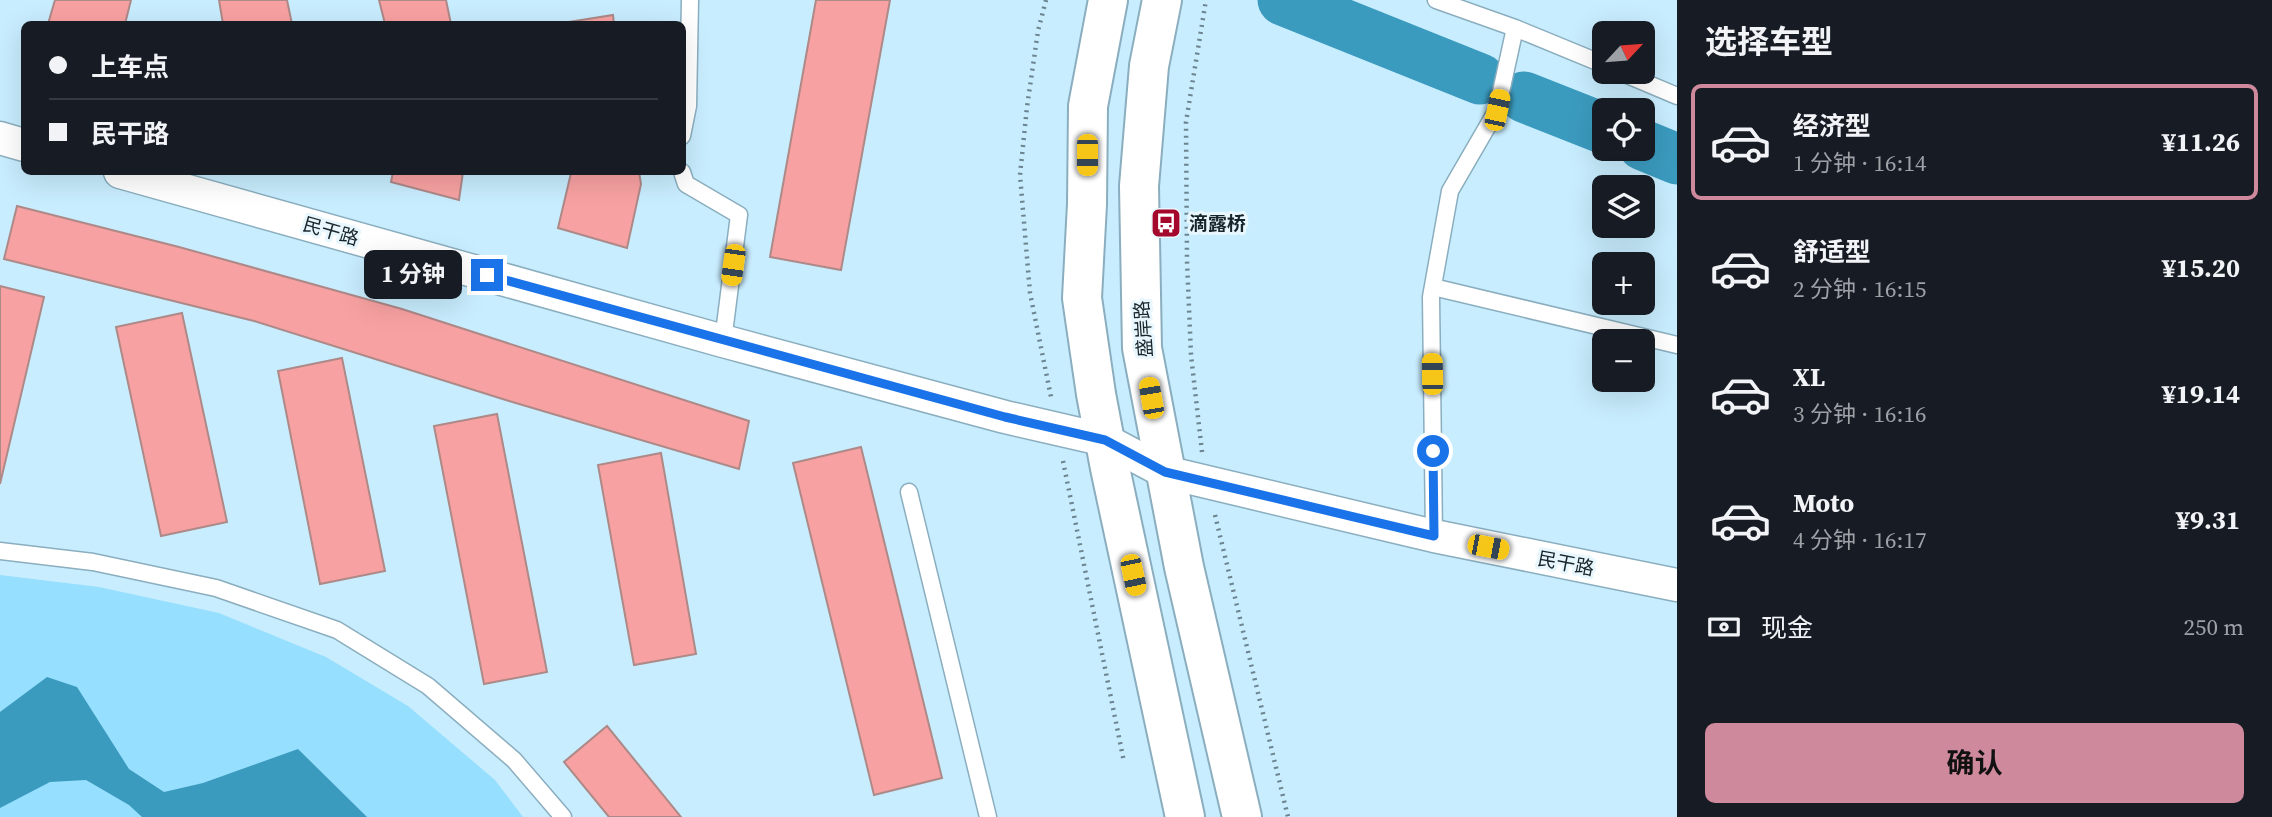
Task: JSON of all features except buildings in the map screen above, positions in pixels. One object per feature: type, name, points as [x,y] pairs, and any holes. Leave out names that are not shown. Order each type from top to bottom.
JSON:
[{"type":"main road","points":[[1108,0],[1088,106],[1082,298],[1105,440],[1185,817]]},
{"type":"main road","name":"盛岸路","points":[[1161,0],[1149,66],[1139,186],[1142,348],[1184,567],[1242,817]]},
{"type":"street","points":[[0,138],[21,144]]},
{"type":"street","name":"民干路","points":[[131,175],[723,341],[1005,417],[1105,440],[1165,472],[1434,536],[1677,585]]},
{"type":"lane","points":[[686,116],[690,0]]},
{"type":"lane","points":[[1436,0],[1592,60]]},
{"type":"lane","points":[[1434,536],[1431,297],[1450,191],[1497,110],[1515,28]]},
{"type":"lane","points":[[1648,84],[1677,96]]},
{"type":"lane","points":[[683,175],[686,184],[739,215],[723,341]]},
{"type":"lane","points":[[1433,287],[1677,345]]},
{"type":"lane","points":[[909,492],[988,817]]},
{"type":"lane","points":[[0,551],[93,562],[216,588],[337,630],[428,686],[514,760],[563,817]]},
{"type":"path","points":[[1206,0],[1186,122],[1191,355],[1207,482],[1288,817]]},
{"type":"shaded area","points":[[0,575],[99,587],[219,613],[326,657],[408,706],[495,780],[523,817],[0,817]]},
{"type":"shaded area","points":[[47,677],[77,687],[129,769],[164,792],[203,783],[298,749],[367,817],[142,817],[129,805],[86,780],[50,782],[0,808],[0,712]]},
{"type":"waterway","points":[[1283,0],[1480,79]]},
{"type":"waterway","points":[[1524,97],[1592,124]]},
{"type":"waterway","points":[[1655,150],[1677,159]]},
{"type":"place","name":"滴露桥","points":[[1166,223]]},
{"type":"route","points":[[487,275],[1005,417],[1105,440],[1165,472],[1434,536],[1433,451]]}]
